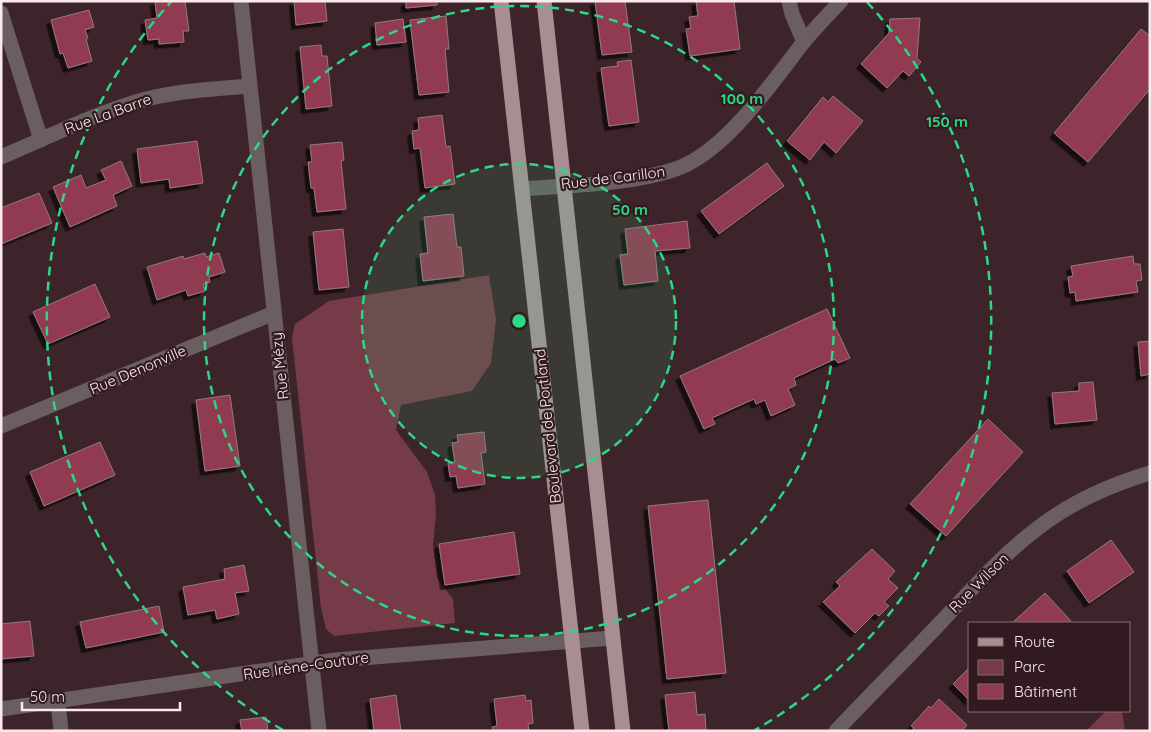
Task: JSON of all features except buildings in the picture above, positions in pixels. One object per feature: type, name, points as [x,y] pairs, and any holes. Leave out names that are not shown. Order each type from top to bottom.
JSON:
[{"type":"main road","name":"Boulevard de Portland","points":[[501,1],[582,731]]},
{"type":"main road","points":[[544,1],[623,731]]},
{"type":"street","name":"Rue Mézy","points":[[241,1],[319,731]]},
{"type":"street","points":[[789,1],[792,14],[804,42]]},
{"type":"street","name":"Rue de Carillon","points":[[522,189],[655,175],[674,170],[694,160],[718,143],[750,109],[804,42],[841,1]]},
{"type":"street","points":[[1,13],[41,140]]},
{"type":"street","name":"Rue La Barre","points":[[1,157],[109,111],[137,102],[182,93],[250,86]]},
{"type":"street","name":"Rue Denonville","points":[[1,426],[274,313]]},
{"type":"street","name":"Rue Wilson","points":[[836,731],[987,574],[1038,527],[1068,508],[1103,490],[1150,473]]},
{"type":"street","name":"Rue Irène-Couture","points":[[1,709],[356,658],[612,638]]},
{"type":"street","points":[[58,702],[61,731]]},
{"type":"green space","points":[[489,275],[496,319],[491,363],[472,391],[401,405],[396,430],[427,472],[435,495],[436,515],[433,545],[437,578],[453,599],[455,623],[334,636],[326,629],[321,608],[292,338],[295,324],[329,301]]},
{"type":"green space","points":[[1105,712],[1122,712],[1125,731],[1086,731]]}]
